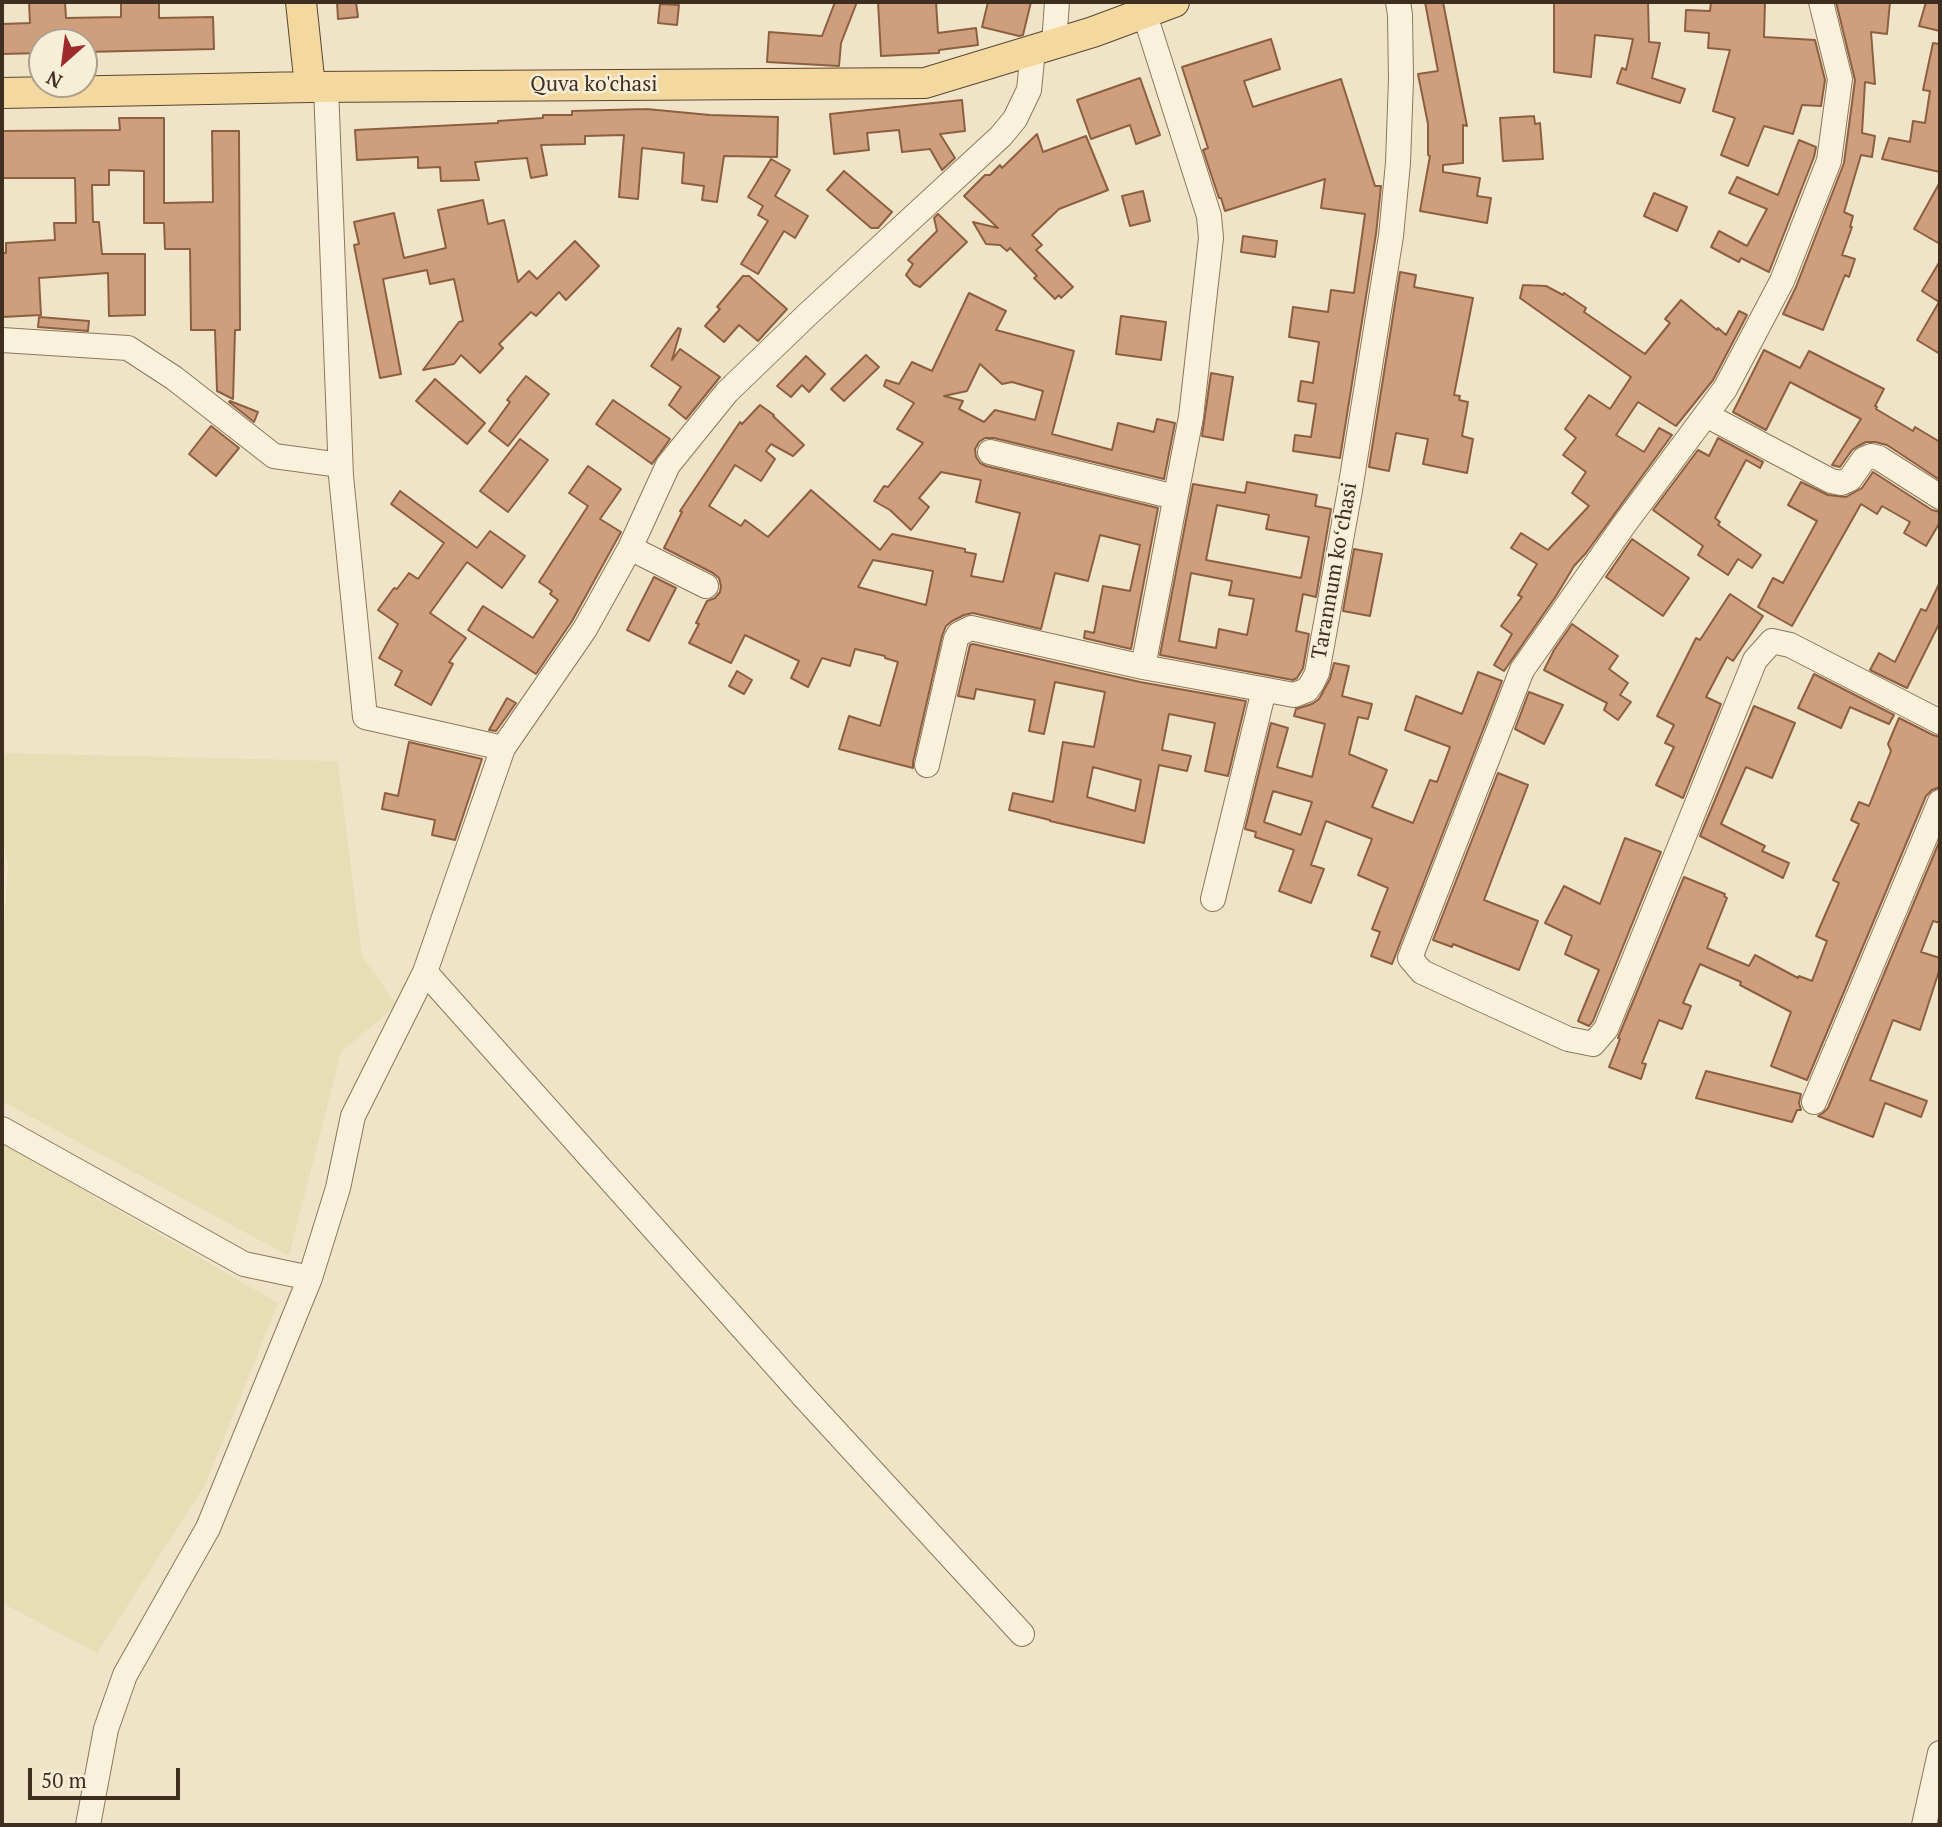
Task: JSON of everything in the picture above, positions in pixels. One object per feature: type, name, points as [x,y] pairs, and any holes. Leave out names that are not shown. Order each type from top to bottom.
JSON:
[{"type":"main road","points":[[301,2],[318,87]]},
{"type":"main road","name":"Quva ko'chasi","points":[[2,93],[318,87],[925,83],[1093,32],[1174,2]]},
{"type":"street","points":[[88,1825],[106,1729],[125,1675],[208,1528],[310,1278],[338,1188],[353,1116],[425,972],[503,748],[585,629],[630,548],[668,465],[727,393],[808,314],[969,167],[1015,119],[1029,90],[1056,2]]},
{"type":"street","name":"Tarannum koʻchasi","points":[[926,765],[956,639],[964,630],[971,628],[1143,667],[1294,695],[1307,690],[1312,683],[1317,673],[1350,490],[1391,236],[1400,103],[1401,15],[1398,2]]},
{"type":"street","points":[[1821,2],[1840,79],[1829,161],[1782,281],[1725,389],[1623,526],[1522,670],[1410,958],[1422,972],[1568,1039],[1592,1044],[1606,1029],[1755,660],[1772,641],[1790,645],[1940,722]]},
{"type":"street","points":[[1143,667],[1191,417],[1211,238],[1209,215],[1144,12]]},
{"type":"street","points":[[318,87],[340,465],[365,717],[503,748]]},
{"type":"street","points":[[2,340],[128,348],[174,378],[274,456],[340,465]]},
{"type":"street","points":[[1706,415],[1831,481],[1841,483],[1850,479],[1864,459],[1871,456],[1879,458],[1940,497]]},
{"type":"street","points":[[990,452],[1175,497]]},
{"type":"street","points":[[630,548],[706,586]]},
{"type":"street","points":[[1213,899],[1264,690]]},
{"type":"street","points":[[1814,1102],[1940,802]]},
{"type":"street","points":[[425,972],[805,1398],[1022,1634]]},
{"type":"street","points":[[2,1129],[244,1264],[310,1278]]},
{"type":"street","points":[[1924,1825],[1940,1753]]},
{"type":"shaded area","points":[[2,753],[338,761],[362,956],[397,1005],[341,1052],[289,1256],[2,1101],[2,961],[8,864],[2,836]]},
{"type":"shaded area","points":[[2,1143],[278,1303],[205,1485],[97,1653],[2,1603]]},
{"type":"building","points":[[29,2],[65,2],[66,18],[121,17],[121,2],[159,2],[159,18],[213,17],[214,49],[98,52],[98,28],[28,28],[28,53],[2,54],[2,24],[30,23]]},
{"type":"building","points":[[337,2],[356,2],[358,17],[338,19]]},
{"type":"building","points":[[835,2],[857,2],[841,43],[839,66],[767,62],[769,32],[822,36]]},
{"type":"building","points":[[878,2],[936,2],[938,33],[976,28],[978,45],[939,50],[939,53],[881,56]]},
{"type":"building","points":[[988,2],[1031,2],[1023,35],[982,27]]},
{"type":"building","points":[[1425,2],[1443,2],[1467,126],[1463,125],[1463,163],[1443,165],[1443,172],[1480,178],[1477,196],[1491,198],[1487,223],[1420,211],[1430,156],[1428,124],[1418,74],[1438,71]]},
{"type":"building","points":[[1554,2],[1648,2],[1649,42],[1660,43],[1652,78],[1685,89],[1680,103],[1617,83],[1622,68],[1626,70],[1633,39],[1595,35],[1591,77],[1554,72]]},
{"type":"building","points":[[1711,2],[1765,2],[1764,37],[1815,40],[1825,80],[1821,106],[1802,105],[1793,134],[1764,126],[1748,166],[1721,155],[1735,118],[1713,111],[1730,50],[1708,48],[1709,33],[1685,31],[1686,10],[1710,11]]},
{"type":"building","points":[[1836,2],[1890,2],[1887,34],[1871,32],[1875,84],[1865,82],[1862,133],[1875,136],[1872,157],[1861,155],[1844,212],[1853,216],[1842,255],[1855,259],[1849,277],[1845,275],[1823,330],[1783,314],[1844,163],[1855,80]]},
{"type":"building","points":[[1926,2],[1940,2],[1940,31],[1919,26]]},
{"type":"building","points":[[660,4],[679,5],[677,25],[658,23]]},
{"type":"building","points":[[1271,39],[1280,69],[1244,81],[1253,107],[1341,79],[1375,186],[1381,186],[1376,234],[1340,458],[1293,451],[1295,435],[1311,437],[1316,404],[1298,401],[1301,381],[1313,383],[1319,342],[1289,337],[1293,307],[1328,312],[1331,290],[1354,293],[1365,214],[1321,208],[1325,179],[1225,211],[1203,150],[1208,148],[1182,67]]},
{"type":"building","points":[[1933,43],[1940,44],[1940,172],[1882,159],[1889,138],[1910,142],[1913,121],[1925,123],[1930,91],[1923,90]]},
{"type":"building","points":[[1140,78],[1160,135],[1136,144],[1130,125],[1091,139],[1077,100]]},
{"type":"building","points":[[962,100],[965,131],[940,134],[955,158],[942,170],[930,149],[902,152],[899,130],[867,133],[869,150],[834,154],[830,114]]},
{"type":"building","points":[[646,109],[710,115],[778,117],[777,157],[724,156],[717,202],[702,200],[704,186],[682,183],[684,153],[642,148],[638,199],[619,197],[624,135],[585,136],[585,144],[541,145],[547,175],[531,178],[527,158],[475,162],[479,180],[441,181],[440,167],[418,168],[418,157],[357,160],[355,130],[498,123],[543,118],[543,115],[572,115],[572,111]]},
{"type":"building","points":[[1534,116],[1535,124],[1540,123],[1543,159],[1503,161],[1500,118]]},
{"type":"building","points":[[119,118],[164,118],[164,203],[213,202],[212,131],[239,131],[240,330],[235,330],[233,399],[217,391],[215,330],[191,330],[190,249],[165,249],[164,223],[144,223],[144,171],[109,170],[109,185],[92,185],[93,222],[99,222],[102,254],[145,254],[145,315],[109,316],[108,273],[39,278],[41,315],[2,317],[2,253],[6,253],[6,243],[55,240],[54,223],[76,223],[75,178],[2,178],[2,131],[120,130]]},
{"type":"building","points":[[1037,134],[1043,152],[1086,136],[1108,190],[1059,209],[1032,235],[1042,245],[1036,250],[1073,287],[1061,298],[1059,295],[1055,299],[1010,248],[1007,251],[1000,245],[986,244],[973,222],[998,228],[964,196],[985,175],[990,175],[1000,165],[1002,168]]},
{"type":"building","points":[[1799,140],[1816,147],[1814,157],[1769,272],[1741,258],[1739,262],[1711,247],[1719,231],[1747,246],[1767,209],[1729,193],[1737,177],[1778,195]]},
{"type":"building","points":[[771,159],[790,170],[775,196],[808,216],[795,238],[784,231],[758,274],[741,264],[768,221],[758,215],[763,206],[748,197]]},
{"type":"building","points":[[844,171],[892,212],[878,228],[871,228],[827,190]]},
{"type":"building","points":[[1940,182],[1940,244],[1914,229]]},
{"type":"building","points":[[1143,191],[1150,221],[1130,226],[1122,196]]},
{"type":"building","points":[[1654,193],[1687,207],[1677,231],[1644,216]]},
{"type":"building","points":[[483,200],[488,224],[504,220],[518,282],[529,271],[537,279],[575,241],[599,266],[566,300],[559,292],[536,316],[531,312],[499,344],[503,348],[480,373],[461,355],[454,364],[423,370],[459,322],[463,321],[454,279],[430,284],[427,270],[383,279],[401,374],[380,378],[354,245],[359,244],[354,222],[394,213],[404,258],[446,248],[438,210]]},
{"type":"building","points":[[938,214],[967,242],[920,287],[906,275],[913,264],[908,260],[937,231],[934,218]]},
{"type":"building","points":[[1243,236],[1277,241],[1275,257],[1241,252]]},
{"type":"building","points":[[1940,261],[1940,354],[1917,340],[1939,302],[1922,291]]},
{"type":"building","points":[[1400,272],[1416,275],[1414,287],[1473,298],[1454,395],[1460,396],[1459,400],[1468,402],[1462,436],[1473,439],[1467,473],[1423,464],[1428,439],[1396,433],[1389,471],[1369,467]]},
{"type":"building","points":[[743,276],[749,276],[787,309],[758,341],[739,325],[724,342],[705,326]]},
{"type":"building","points":[[1523,285],[1546,286],[1563,295],[1564,293],[1586,308],[1584,312],[1645,354],[1670,323],[1665,319],[1681,300],[1726,335],[1739,311],[1747,315],[1713,380],[1676,426],[1638,402],[1616,435],[1644,452],[1659,428],[1672,435],[1574,566],[1504,671],[1494,665],[1512,634],[1501,626],[1522,597],[1518,595],[1537,564],[1511,548],[1521,533],[1548,550],[1589,506],[1572,493],[1586,472],[1563,455],[1576,438],[1565,429],[1589,395],[1610,409],[1631,377],[1520,298]]},
{"type":"building","points":[[969,293],[1006,311],[996,330],[1074,351],[1052,434],[1112,450],[1118,423],[1154,432],[1157,419],[1175,423],[1164,479],[994,438],[985,438],[979,442],[975,449],[976,457],[986,466],[1158,508],[1131,649],[1084,638],[1085,631],[1094,633],[1103,586],[1130,591],[1140,545],[1100,535],[1088,581],[1055,573],[1041,629],[973,613],[964,615],[946,626],[913,768],[839,749],[849,716],[880,726],[898,662],[855,649],[850,666],[822,658],[808,687],[791,678],[799,661],[745,635],[731,663],[689,643],[707,601],[720,592],[719,578],[664,548],[682,512],[680,511],[740,422],[742,424],[760,405],[804,445],[793,456],[771,444],[766,451],[775,459],[761,481],[735,465],[709,506],[741,526],[745,520],[768,537],[811,490],[880,550],[892,534],[965,549],[965,552],[976,554],[971,576],[1003,582],[1020,513],[976,502],[981,480],[941,472],[919,498],[929,507],[911,530],[890,510],[874,501],[923,443],[897,429],[914,403],[884,386],[886,380],[899,384],[912,362],[932,371]],"holes":[[[980,364],[1002,384],[1012,382],[1043,391],[1035,420],[995,410],[984,422],[959,409],[963,401],[944,396],[967,391]],[[873,560],[933,571],[926,605],[858,587]]]},
{"type":"building","points":[[1121,316],[1166,322],[1161,360],[1116,354]]},
{"type":"building","points":[[39,317],[89,321],[88,331],[38,327]]},
{"type":"building","points":[[678,328],[681,329],[672,360],[680,349],[720,377],[686,419],[669,405],[681,387],[651,366]]},
{"type":"building","points":[[1764,350],[1800,368],[1809,351],[1884,389],[1876,409],[1913,431],[1915,427],[1940,442],[1940,480],[1887,445],[1875,442],[1866,442],[1852,450],[1840,467],[1832,465],[1861,419],[1790,382],[1766,430],[1733,412]]},
{"type":"building","points":[[866,355],[879,367],[844,401],[831,389]]},
{"type":"building","points":[[806,356],[825,374],[809,392],[802,385],[791,397],[777,386]]},
{"type":"building","points":[[1211,373],[1233,377],[1223,440],[1202,436]]},
{"type":"building","points":[[526,376],[549,394],[508,446],[489,431],[510,402],[507,400]]},
{"type":"building","points":[[435,379],[485,423],[467,444],[416,401]]},
{"type":"building","points":[[613,400],[670,439],[652,464],[596,424]]},
{"type":"building","points":[[229,402],[258,412],[254,422]]},
{"type":"building","points":[[211,426],[239,448],[216,476],[189,454]]},
{"type":"building","points":[[1718,438],[1763,462],[1760,468],[1746,460],[1715,518],[1720,522],[1718,525],[1761,555],[1752,568],[1738,559],[1728,575],[1698,555],[1703,546],[1653,510],[1698,450],[1709,456]]},
{"type":"building","points":[[520,439],[548,460],[508,512],[480,491]]},
{"type":"building","points":[[588,466],[621,489],[600,519],[621,532],[572,621],[536,674],[468,630],[483,606],[533,638],[558,600],[550,594],[552,591],[539,582],[588,506],[569,493]]},
{"type":"building","points":[[1873,472],[1932,510],[1940,512],[1940,522],[1926,546],[1904,533],[1910,522],[1882,506],[1877,514],[1861,504],[1792,626],[1758,607],[1773,578],[1783,583],[1817,521],[1788,505],[1801,482],[1828,495],[1846,497],[1862,488]]},
{"type":"building","points":[[1247,482],[1317,495],[1315,506],[1331,509],[1316,597],[1303,594],[1296,631],[1309,634],[1303,668],[1293,680],[1160,655],[1193,484],[1245,493]],"holes":[[[1217,505],[1269,515],[1266,529],[1309,537],[1301,578],[1206,560]],[[1191,573],[1232,581],[1229,595],[1254,599],[1247,635],[1219,629],[1216,648],[1179,641]]]},
{"type":"building","points":[[400,491],[477,548],[490,531],[525,556],[502,588],[467,562],[430,613],[466,638],[449,662],[453,664],[431,705],[395,685],[402,671],[379,658],[398,624],[378,610],[409,573],[418,579],[444,543],[391,504]]},
{"type":"building","points":[[1632,539],[1689,578],[1663,616],[1606,577]]},
{"type":"building","points":[[1354,549],[1382,554],[1370,616],[1343,611]]},
{"type":"building","points":[[654,577],[676,588],[649,641],[627,630]]},
{"type":"building","points":[[1940,582],[1940,622],[1907,688],[1870,670],[1879,653],[1895,662],[1921,609],[1926,611]]},
{"type":"building","points":[[1730,594],[1763,616],[1733,661],[1727,657],[1706,697],[1721,704],[1683,798],[1656,785],[1674,747],[1665,743],[1674,725],[1657,716],[1696,638],[1700,640]]},
{"type":"building","points":[[1572,624],[1618,656],[1609,669],[1628,683],[1620,695],[1631,702],[1618,720],[1604,710],[1607,703],[1544,670]]},
{"type":"building","points":[[970,645],[1140,682],[1246,701],[1228,776],[1205,771],[1215,723],[1169,714],[1162,750],[1191,756],[1187,771],[1159,765],[1144,843],[1009,810],[1013,793],[1053,802],[1063,742],[1094,747],[1105,692],[1055,682],[1044,734],[1029,731],[1035,700],[976,689],[974,699],[958,696]],"holes":[[[1093,767],[1141,780],[1135,811],[1087,797]]]},
{"type":"building","points":[[1334,663],[1349,666],[1342,696],[1372,704],[1368,719],[1358,717],[1349,754],[1387,770],[1372,807],[1413,823],[1430,780],[1437,782],[1450,747],[1405,730],[1416,696],[1462,714],[1478,672],[1502,681],[1392,964],[1371,956],[1380,932],[1372,929],[1388,888],[1358,875],[1372,839],[1326,821],[1311,865],[1324,869],[1311,903],[1279,891],[1294,850],[1255,837],[1256,832],[1245,829],[1271,723],[1288,728],[1277,767],[1312,777],[1325,724],[1294,716],[1296,709],[1319,699],[1330,679]],"holes":[[[1273,791],[1312,802],[1301,835],[1264,822]]]},
{"type":"building","points":[[737,671],[752,680],[744,694],[729,686]]},
{"type":"building","points":[[1814,674],[1894,715],[1889,724],[1850,707],[1841,728],[1798,708]]},
{"type":"building","points":[[1529,692],[1563,705],[1544,744],[1515,729]]},
{"type":"building","points":[[507,698],[516,703],[496,731],[489,730]]},
{"type":"building","points":[[1754,706],[1795,723],[1772,778],[1746,767],[1721,824],[1765,846],[1762,851],[1789,863],[1783,878],[1700,836]]},
{"type":"building","points":[[1899,718],[1940,737],[1940,787],[1926,796],[1807,1080],[1771,1066],[1791,1012],[1740,985],[1741,982],[1700,964],[1683,1003],[1691,1006],[1682,1029],[1659,1020],[1642,1063],[1646,1064],[1641,1079],[1609,1067],[1620,1039],[1618,1038],[1684,877],[1725,894],[1727,898],[1707,948],[1749,966],[1755,955],[1798,978],[1799,976],[1812,981],[1827,941],[1816,936],[1839,883],[1833,880],[1859,824],[1851,820],[1859,802],[1869,806],[1891,751],[1888,744]]},
{"type":"building","points":[[409,742],[482,759],[455,840],[432,835],[435,820],[382,809],[385,793],[398,796]]},
{"type":"building","points":[[1498,773],[1528,785],[1484,900],[1538,921],[1519,970],[1453,944],[1452,947],[1433,940]]},
{"type":"building","points":[[1625,838],[1661,852],[1589,1026],[1578,1021],[1599,970],[1565,954],[1572,936],[1545,923],[1564,886],[1600,904]]},
{"type":"building","points":[[1940,840],[1940,923],[1933,921],[1921,952],[1940,958],[1940,968],[1920,1030],[1893,1020],[1870,1080],[1927,1101],[1921,1117],[1885,1103],[1873,1137],[1818,1116],[1828,1108]]},
{"type":"building","points":[[1706,1071],[1801,1094],[1801,1110],[1797,1110],[1792,1122],[1696,1098]]}]
